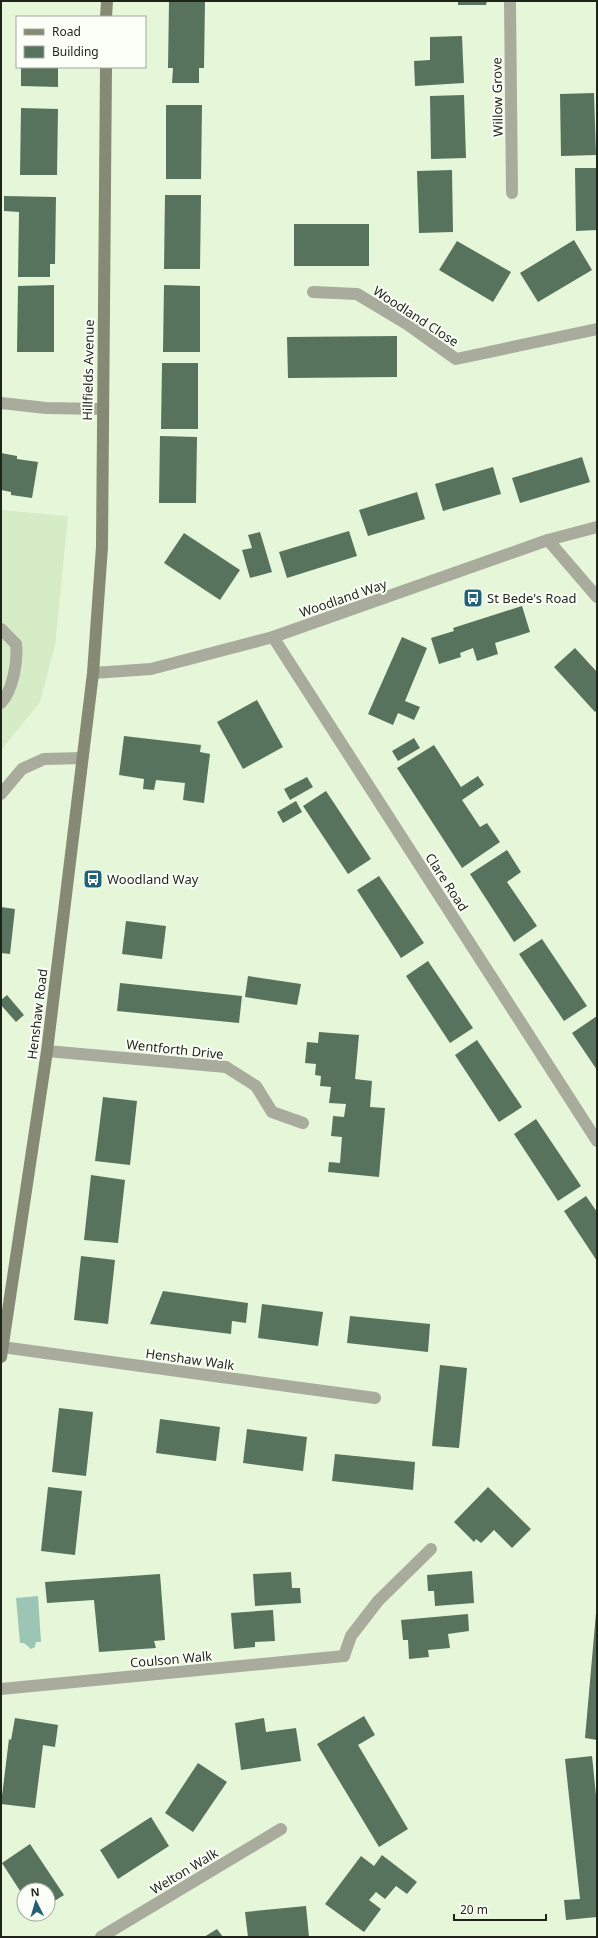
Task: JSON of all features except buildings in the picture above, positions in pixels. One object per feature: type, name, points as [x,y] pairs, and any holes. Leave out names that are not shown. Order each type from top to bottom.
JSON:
[{"type":"street","points":[[106,16],[107,1]]},
{"type":"street","name":"Willow Grove","points":[[510,1],[512,193]]},
{"type":"street","name":"Hillfields Avenue","points":[[93,673],[102,547],[106,68]]},
{"type":"street","name":"Woodland Close","points":[[313,292],[357,294],[407,324],[456,359],[597,329]]},
{"type":"street","points":[[1,403],[46,408],[102,409]]},
{"type":"street","name":"Woodland Way","points":[[93,673],[150,669],[273,637],[548,540],[597,527]]},
{"type":"street","points":[[548,540],[597,597]]},
{"type":"street","points":[[1,629],[16,644],[17,655],[9,688],[1,703]]},
{"type":"street","name":"Clare Road","points":[[273,637],[597,1141]]},
{"type":"street","name":"Henshaw Road","points":[[2,1352],[48,1051],[93,673]]},
{"type":"street","points":[[1,794],[22,770],[44,759],[82,758]]},
{"type":"street","name":"Wentforth Drive","points":[[48,1051],[226,1067],[256,1086],[272,1112],[303,1123]]},
{"type":"street","name":"Henshaw Walk","points":[[2,1352],[375,1398]]},
{"type":"street","name":"Coulson Walk","points":[[1,1689],[344,1656],[351,1636],[378,1601],[431,1549]]},
{"type":"street","name":"Welton Walk","points":[[101,1937],[281,1829]]},
{"type":"shaded area","points":[[1,510],[68,516],[55,646],[40,702],[1,750]]},
{"type":"shaded area","points":[[38,1596],[41,1642],[36,1642],[35,1647],[31,1649],[24,1643],[20,1643],[16,1598]]},
{"type":"place","name":"St Bede's Road","points":[[473,598]]},
{"type":"place","name":"Woodland Way","points":[[93,879]]}]
